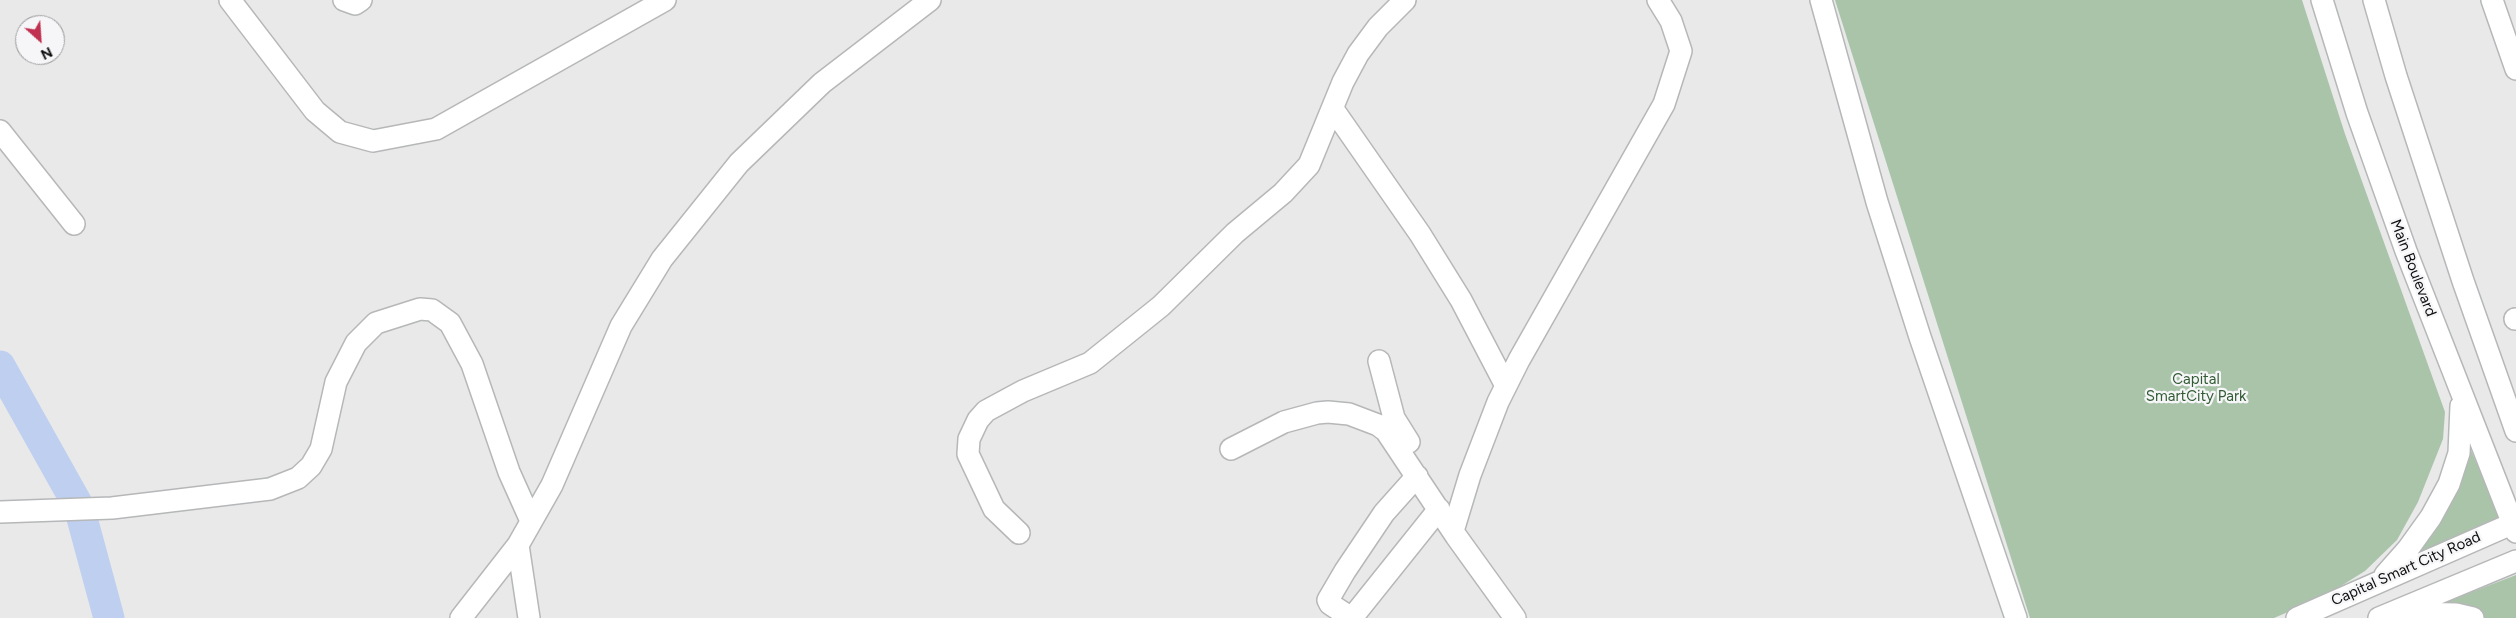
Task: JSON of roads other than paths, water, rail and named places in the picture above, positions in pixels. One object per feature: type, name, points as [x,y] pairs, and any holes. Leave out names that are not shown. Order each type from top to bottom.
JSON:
[{"type":"street","points":[[230,0],[315,111],[340,132],[373,142],[436,129],[666,0]]},
{"type":"street","points":[[344,0],[355,4],[361,0]]},
{"type":"street","points":[[461,618],[518,545],[552,485],[621,326],[662,259],[746,157],[822,83],[930,0]]},
{"type":"street","points":[[1020,533],[994,508],[968,454],[969,439],[978,420],[986,411],[1023,391],[1090,362],[1161,306],[1235,233],[1283,193],[1309,165],[1358,54],[1378,27],[1406,0]]},
{"type":"street","points":[[1417,476],[1384,513],[1345,570],[1328,600],[1330,604],[1350,617],[1450,518],[1470,475],[1506,386],[1664,104],[1681,51],[1671,21],[1658,0]]},
{"type":"street","points":[[1821,0],[1877,202],[1920,336],[2016,618]]},
{"type":"street","name":"Main Boulevard","points":[[2322,0],[2360,122],[2461,393],[2515,525]]},
{"type":"street","points":[[2374,0],[2396,76],[2457,262],[2514,421]]},
{"type":"street","points":[[2492,0],[2511,41],[2516,69]]},
{"type":"street","points":[[1333,109],[1374,166],[1438,262],[1461,300],[1506,386]]},
{"type":"street","points":[[0,131],[74,224]]},
{"type":"street","points":[[0,512],[112,508],[270,489],[298,478],[311,466],[321,449],[336,382],[356,343],[376,323],[420,309],[432,310],[450,323],[459,339],[472,364],[509,472],[531,521]]},
{"type":"street","points":[[1379,361],[1392,427],[1417,476],[1526,618]]},
{"type":"street","points":[[2380,581],[2426,525],[2449,484],[2459,452],[2461,393]]},
{"type":"street","points":[[1231,449],[1284,422],[1323,412],[1358,416],[1392,427],[1515,618]]},
{"type":"street","name":"Capital Smart City Road","points":[[2297,618],[2515,525]]},
{"type":"street","points":[[518,545],[529,618]]},
{"type":"street","points":[[2385,616],[2516,561]]},
{"type":"street","points":[[2385,616],[2432,612],[2473,618]]},
{"type":"waterway","points":[[0,366],[79,507],[109,618]]},
{"type":"park label","name":"Capital SmartCity Park","points":[[2196,388]]}]
